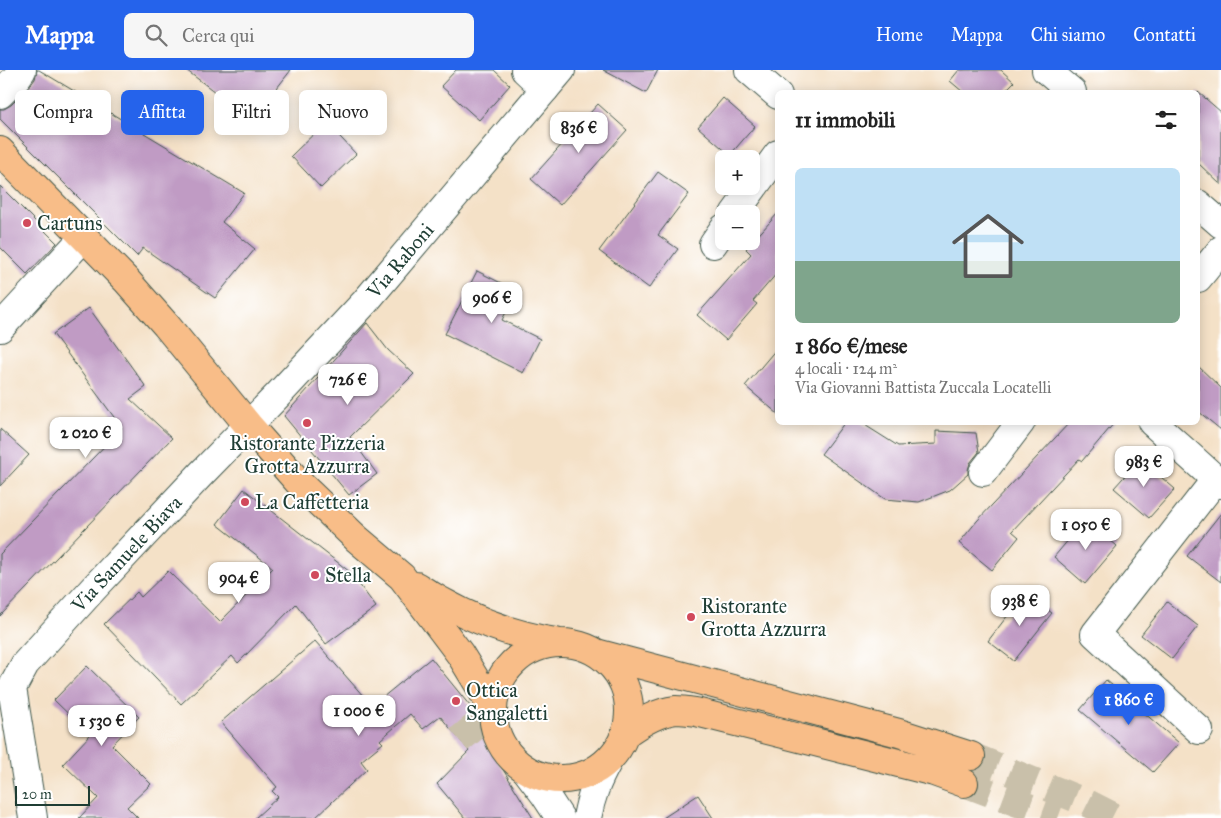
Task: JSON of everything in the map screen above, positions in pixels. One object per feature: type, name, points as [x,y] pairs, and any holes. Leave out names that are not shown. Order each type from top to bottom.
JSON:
[{"type":"main road","points":[[0,151],[127,281],[302,486],[349,532],[402,577],[432,597],[462,612],[521,635],[536,639],[579,644],[590,648],[600,654],[616,669],[626,689],[630,711],[626,733],[616,753],[590,773],[569,779],[547,778],[526,770],[502,746],[494,725],[487,716],[482,690],[460,654],[402,577]]},
{"type":"main road","points":[[487,716],[500,680],[514,661],[533,648],[556,642]]},
{"type":"main road","points":[[600,654],[899,733],[972,756]]},
{"type":"main road","points":[[626,733],[648,719],[662,713],[677,710],[696,712],[934,772],[964,783]]},
{"type":"street","points":[[0,94],[22,70]]},
{"type":"street","name":"Via Raboni","points":[[248,425],[365,302],[553,79],[525,70]]},
{"type":"street","points":[[749,70],[775,92]]},
{"type":"street","points":[[1046,70],[1070,90]]},
{"type":"street","points":[[741,205],[775,158]]},
{"type":"street","points":[[1200,206],[1221,224]]},
{"type":"street","points":[[0,328],[84,237]]},
{"type":"street","points":[[1200,276],[1221,250]]},
{"type":"street","name":"Via Samuele Biava","points":[[33,818],[6,684],[248,425]]},
{"type":"street","points":[[983,472],[1019,425]]},
{"type":"street","points":[[1155,425],[1218,481],[1095,634],[1199,730]]},
{"type":"street","points":[[587,818],[591,799],[608,761]]},
{"type":"street","points":[[526,770],[546,795],[560,818]]},
{"type":"building","points":[[37,70],[39,70],[72,90],[26,90],[35,79]]},
{"type":"building","points":[[186,70],[291,70],[275,90],[214,91]]},
{"type":"building","points":[[456,70],[494,70],[510,85],[479,120],[441,86]]},
{"type":"building","points":[[603,70],[658,70],[646,93]]},
{"type":"building","points":[[959,70],[1001,70],[1014,82],[1006,90],[961,90],[950,81]]},
{"type":"building","points":[[1200,94],[1221,112],[1221,185],[1200,165]]},
{"type":"building","points":[[723,98],[755,126],[734,150],[724,150],[698,127]]},
{"type":"building","points":[[15,101],[15,134],[0,119],[0,109],[11,105]]},
{"type":"building","points":[[598,104],[627,130],[560,205],[531,179]]},
{"type":"building","points":[[111,113],[121,119],[121,135],[147,135],[244,193],[222,222],[255,249],[215,298],[143,248],[137,256],[16,135],[111,135]]},
{"type":"building","points":[[313,135],[338,135],[356,154],[321,188],[291,156]]},
{"type":"building","points":[[658,172],[689,194],[658,235],[678,249],[649,288],[599,251]]},
{"type":"building","points":[[0,186],[57,243],[27,274],[0,247]]},
{"type":"building","points":[[775,216],[775,275],[753,301],[757,304],[726,340],[697,315],[751,254],[747,250],[760,250],[760,233]]},
{"type":"building","points":[[477,271],[517,291],[502,320],[540,339],[523,373],[445,334]]},
{"type":"building","points":[[89,308],[146,387],[130,399],[172,438],[0,616],[0,554],[122,428],[53,334]]},
{"type":"building","points":[[367,323],[388,350],[414,374],[350,437],[377,474],[349,495],[284,416]]},
{"type":"building","points":[[775,351],[775,411],[745,386]]},
{"type":"building","points":[[1200,368],[1221,388],[1221,430],[1200,413]]},
{"type":"building","points":[[843,425],[865,425],[898,446],[936,444],[936,431],[976,433],[979,452],[970,463],[968,474],[950,490],[919,502],[885,499],[821,454]]},
{"type":"building","points":[[1067,425],[1112,425],[1082,461],[1079,459],[1012,531],[1019,537],[992,570],[959,543],[977,521]]},
{"type":"building","points":[[0,429],[29,455],[0,486]]},
{"type":"building","points":[[1140,459],[1175,489],[1149,518],[1114,488]]},
{"type":"building","points":[[244,489],[350,572],[376,607],[326,644],[296,604],[238,663],[232,656],[181,704],[104,624],[137,592],[141,597],[168,571],[220,622],[273,568],[217,524]]},
{"type":"building","points":[[1221,513],[1221,582],[1187,556]]},
{"type":"building","points":[[1086,519],[1117,546],[1085,584],[1054,557]]},
{"type":"building","points":[[1025,593],[1052,613],[1014,661],[988,641]]},
{"type":"building","points":[[1167,602],[1198,626],[1172,659],[1141,635]]},
{"type":"building","points":[[315,641],[372,706],[431,658],[492,733],[484,739],[533,818],[465,818],[437,784],[469,751],[440,716],[423,729],[410,714],[380,740],[383,743],[361,761],[367,769],[315,818],[255,818],[278,797],[272,791],[277,787],[221,722]]},
{"type":"building","points":[[87,666],[139,717],[112,745],[151,784],[127,807],[138,818],[79,818],[98,798],[63,764],[90,735],[54,700]]},
{"type":"building","points":[[1106,680],[1179,743],[1153,772],[1080,710]]},
{"type":"building","points":[[698,795],[713,818],[663,818]]},
{"type":"tunnel","points":[[459,740],[482,721]]},
{"type":"tunnel","points":[[971,756],[1087,803],[1117,818]]},
{"type":"tunnel","points":[[964,783],[1058,818]]},
{"type":"place","name":"Cartuns","points":[[27,223]]},
{"type":"place","name":"Ristorante Pizzeria Grotta Azzurra","points":[[307,423]]},
{"type":"place","name":"La Caffetteria","points":[[245,502]]},
{"type":"place","name":"Stella","points":[[315,575]]},
{"type":"place","name":"Ristorante Grotta Azzurra","points":[[691,617]]},
{"type":"place","name":"Ottica Sangaletti","points":[[456,701]]}]
